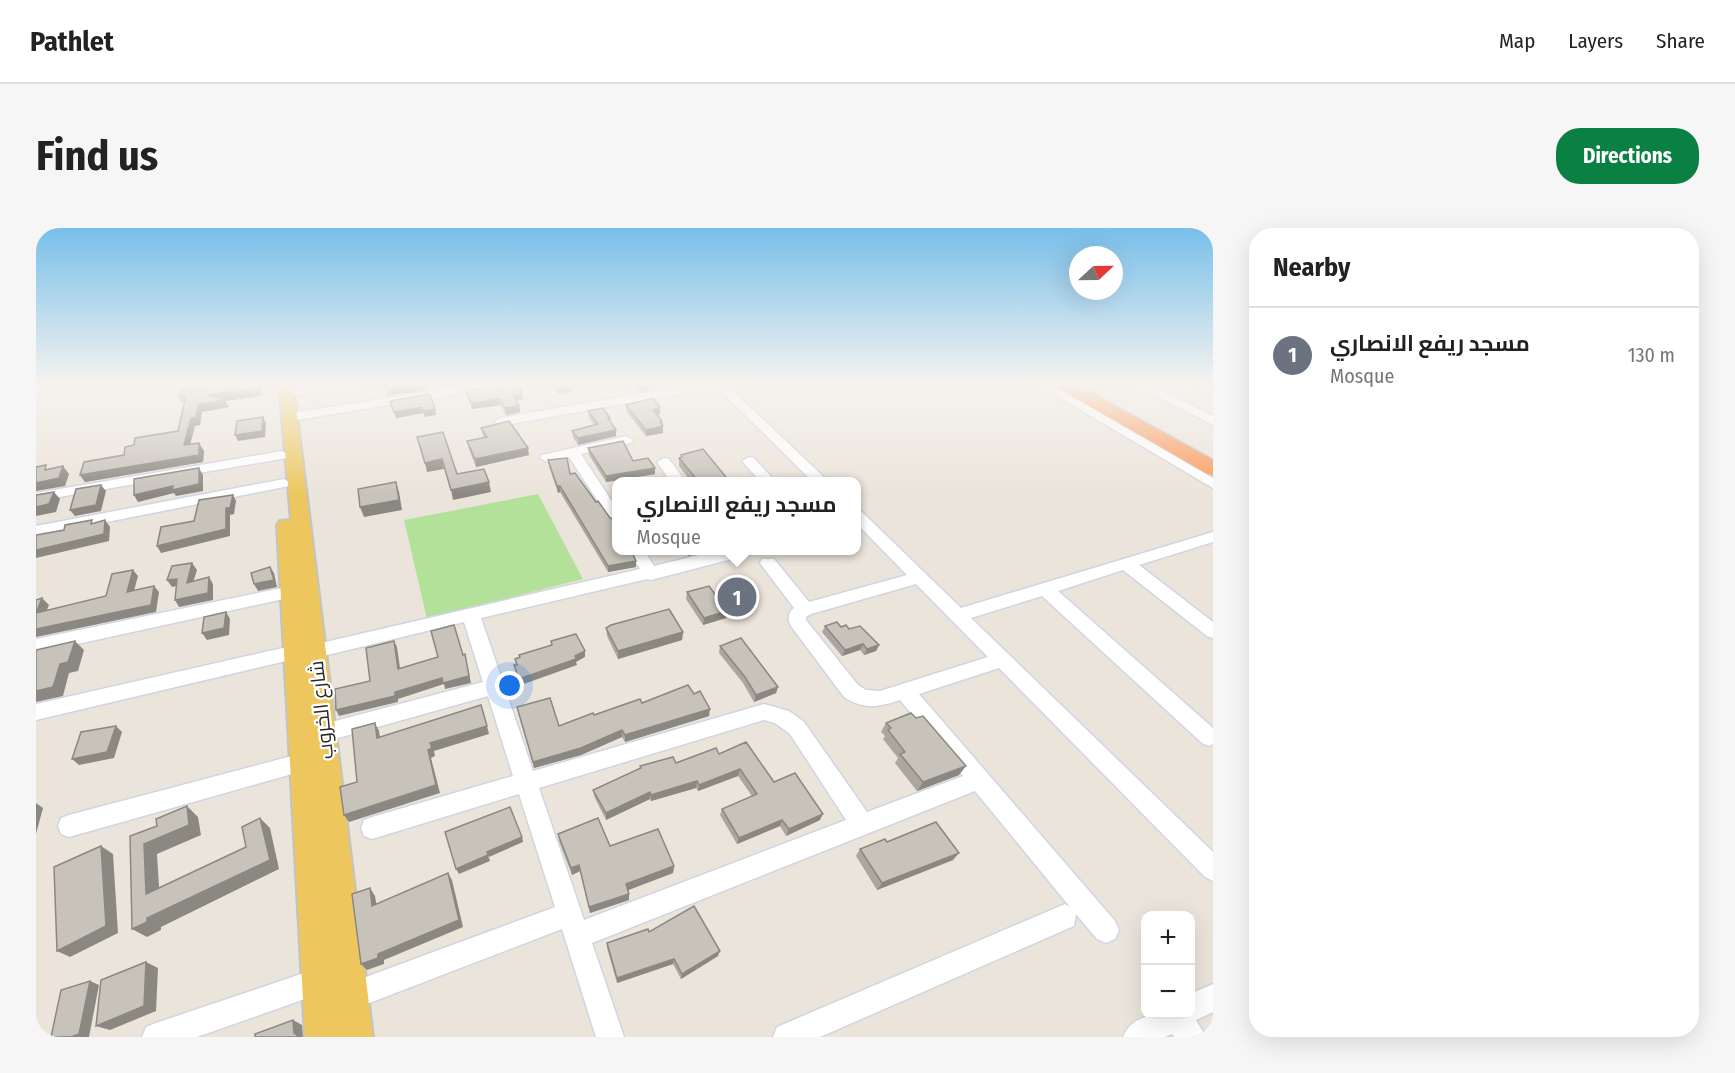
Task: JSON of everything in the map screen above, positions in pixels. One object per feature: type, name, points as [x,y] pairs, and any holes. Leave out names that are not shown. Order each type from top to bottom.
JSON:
[{"type":"highway","points":[[1129,421],[1213,469]]},
{"type":"highway","points":[[1153,421],[1213,454]]},
{"type":"main road","name":"شارع الخروب","points":[[284,421],[282,454],[291,592],[324,733],[355,1037]]},
{"type":"main road","name":"شارع الخروب","points":[[287,421],[305,651],[303,762],[323,1037]]},
{"type":"street","points":[[500,422],[507,421]]},
{"type":"street","points":[[759,421],[817,477]]},
{"type":"street","points":[[1106,421],[1213,484]]},
{"type":"street","points":[[547,458],[627,440]]},
{"type":"street","points":[[573,452],[612,512]]},
{"type":"street","points":[[36,531],[120,499],[282,454]]},
{"type":"street","points":[[749,461],[764,477]]},
{"type":"street","points":[[664,462],[675,477]]},
{"type":"street","points":[[36,497],[120,499],[284,483]]},
{"type":"street","points":[[861,522],[921,577],[1213,869]]},
{"type":"street","points":[[959,615],[1213,537]]},
{"type":"street","points":[[639,555],[651,574]]},
{"type":"street","points":[[36,712],[471,616],[723,555]]},
{"type":"street","points":[[768,563],[805,609]]},
{"type":"street","points":[[1127,565],[1213,631]]},
{"type":"street","points":[[921,577],[805,609],[798,614],[797,621],[851,691],[860,698],[870,700],[1003,659]]},
{"type":"street","points":[[1045,589],[1209,737]]},
{"type":"street","points":[[36,646],[291,592]]},
{"type":"street","points":[[471,616],[610,1037]]},
{"type":"street","points":[[324,733],[494,687]]},
{"type":"street","points":[[904,691],[1106,930]]},
{"type":"street","points":[[372,828],[752,715],[770,713],[788,719],[874,820]]},
{"type":"street","points":[[69,826],[303,762]]},
{"type":"street","points":[[156,1037],[320,994],[351,996],[572,925],[874,820],[978,780]]},
{"type":"street","points":[[788,1037],[1065,917]]},
{"type":"street","points":[[1195,1012],[1213,998]]},
{"type":"street","points":[[1137,1037],[1185,1019]]},
{"type":"green space","points":[[538,494],[583,579],[427,619],[404,520]]},
{"type":"building","points":[[180,421],[190,421],[184,445],[199,443],[199,455],[80,475],[84,462],[124,455],[125,447],[134,445],[135,438],[178,431]]},
{"type":"building","points":[[237,421],[263,421],[262,431],[235,435]]},
{"type":"building","points":[[509,421],[528,448],[475,459],[467,441],[487,437],[481,428]]},
{"type":"building","points":[[596,421],[610,421],[616,430],[578,438],[572,431],[598,424]]},
{"type":"building","points":[[639,421],[662,421],[660,422],[663,426],[646,430]]},
{"type":"building","points":[[443,432],[457,474],[484,469],[489,482],[451,490],[442,459],[425,463],[417,437]]},
{"type":"building","points":[[623,441],[633,461],[648,458],[655,468],[606,476],[588,448]]},
{"type":"building","points":[[703,449],[726,477],[695,477],[679,458],[682,457],[681,455]]},
{"type":"building","points":[[567,458],[570,474],[575,473],[596,502],[598,501],[612,519],[612,555],[633,555],[636,561],[608,566],[560,486],[557,486],[548,460]]},
{"type":"building","points":[[46,465],[45,470],[63,466],[59,478],[36,483],[36,467]]},
{"type":"building","points":[[199,468],[199,484],[172,490],[173,486],[134,495],[134,479]]},
{"type":"building","points":[[396,482],[399,500],[360,507],[358,489]]},
{"type":"building","points":[[101,485],[96,505],[70,510],[76,489]]},
{"type":"building","points":[[54,492],[49,504],[36,507],[36,495]]},
{"type":"building","points":[[233,495],[230,508],[226,508],[226,529],[157,546],[161,527],[194,521],[199,500]]},
{"type":"building","points":[[92,520],[91,524],[105,520],[104,534],[36,550],[36,535],[64,530],[65,525]]},
{"type":"building","points":[[192,563],[187,583],[209,577],[208,593],[175,600],[177,579],[167,580],[172,566]]},
{"type":"building","points":[[270,567],[274,580],[254,584],[251,573]]},
{"type":"building","points":[[133,570],[127,592],[154,586],[151,605],[36,629],[36,613],[106,596],[112,574]]},
{"type":"building","points":[[709,586],[727,611],[704,618],[687,592]]},
{"type":"building","points":[[42,598],[36,613],[36,600]]},
{"type":"building","points":[[669,609],[683,632],[618,651],[606,628]]},
{"type":"building","points":[[226,612],[224,628],[202,633],[204,617]]},
{"type":"building","points":[[837,622],[841,627],[846,625],[849,629],[860,626],[879,645],[867,649],[863,644],[845,650],[825,626]]},
{"type":"building","points":[[454,625],[463,655],[465,654],[469,676],[443,683],[442,678],[395,692],[395,696],[336,710],[335,689],[370,681],[366,648],[394,641],[398,669],[438,657],[431,631]]},
{"type":"building","points":[[576,634],[585,651],[575,656],[576,659],[519,679],[514,665],[517,665],[515,659],[520,657],[519,655],[552,645],[551,641]]},
{"type":"building","points":[[741,638],[778,687],[756,695],[720,646]]},
{"type":"building","points":[[75,641],[68,662],[60,664],[53,687],[36,691],[36,650]]},
{"type":"building","points":[[688,685],[694,694],[700,691],[710,709],[625,735],[622,730],[581,748],[533,762],[517,707],[550,698],[559,726],[640,699],[642,703]]},
{"type":"building","points":[[481,705],[487,726],[430,743],[432,748],[428,750],[436,785],[344,815],[340,787],[357,782],[352,729],[375,723],[377,738]]},
{"type":"building","points":[[911,713],[916,718],[923,716],[966,766],[923,782],[900,754],[905,752],[888,730],[891,728],[886,723]]},
{"type":"building","points":[[116,726],[107,752],[72,759],[81,732]]},
{"type":"building","points":[[746,742],[774,782],[795,773],[823,814],[789,829],[782,820],[739,838],[722,809],[757,794],[740,769],[699,785],[697,781],[651,795],[650,792],[606,813],[593,790],[641,768],[640,766],[673,757],[676,763],[716,748],[719,754]]},
{"type":"building","points":[[187,806],[189,825],[144,844],[146,894],[246,847],[242,827],[260,818],[270,860],[147,918],[147,922],[132,929],[130,836],[157,826],[156,819]]},
{"type":"building","points":[[510,807],[522,837],[456,869],[445,832]]},
{"type":"building","points":[[598,818],[610,846],[658,829],[674,866],[626,884],[629,894],[589,907],[579,865],[571,868],[558,834]]},
{"type":"building","points":[[936,822],[959,853],[882,883],[860,849],[885,839],[887,842]]},
{"type":"building","points":[[101,846],[106,926],[57,951],[54,867]]},
{"type":"building","points":[[448,873],[459,920],[378,954],[378,958],[361,964],[352,894],[370,888],[372,906]]},
{"type":"building","points":[[694,906],[720,951],[682,974],[674,959],[617,978],[607,943],[648,929],[649,932]]},
{"type":"building","points":[[146,962],[144,1006],[96,1026],[101,980]]},
{"type":"building","points":[[90,981],[79,1034],[71,1037],[51,1037],[61,990]]},
{"type":"building","points":[[293,1020],[294,1033],[297,1037],[255,1037],[255,1034]]},
{"type":"place","name":"مسجد ريفع الانصاري","points":[[737,597]]}]
